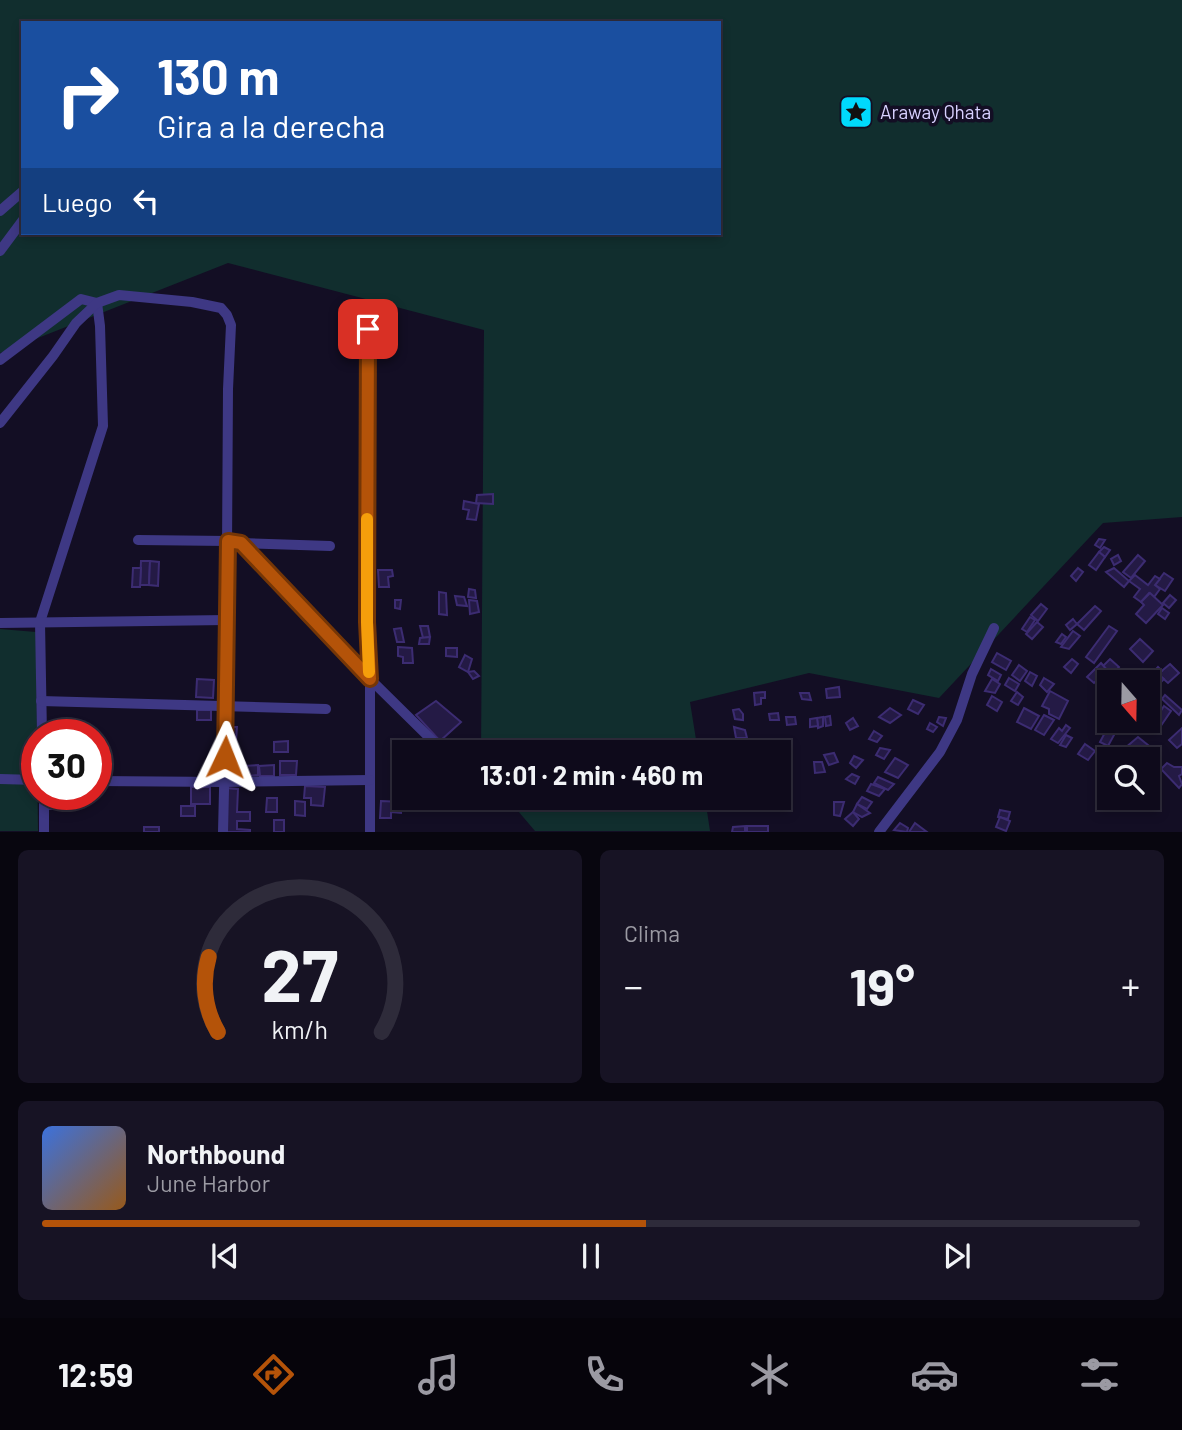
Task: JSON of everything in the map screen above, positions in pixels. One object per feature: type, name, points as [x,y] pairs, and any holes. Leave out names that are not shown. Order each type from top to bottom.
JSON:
[{"type":"street","points":[[0,211],[21,193]]},
{"type":"street","points":[[0,251],[21,223]]},
{"type":"street","points":[[0,424],[76,323],[97,303],[119,296],[192,302],[221,308],[227,315],[231,325],[223,831]]},
{"type":"street","points":[[0,360],[81,299],[97,303]]},
{"type":"street","points":[[42,719],[40,622],[103,426],[97,303]]},
{"type":"street","points":[[368,329],[367,622],[370,679],[370,831]]},
{"type":"street","points":[[138,540],[330,546]]},
{"type":"street","points":[[241,543],[432,740]]},
{"type":"street","points":[[0,622],[227,620]]},
{"type":"street","points":[[878,831],[940,752],[957,720],[972,674],[994,628]]},
{"type":"street","points":[[41,701],[326,709]]},
{"type":"street","points":[[0,779],[21,780]]},
{"type":"street","points":[[112,781],[370,780]]},
{"type":"street","points":[[44,810],[44,831]]},
{"type":"green space","points":[[0,0],[1182,0],[1182,517],[1103,523],[939,698],[809,673],[690,702],[696,740],[481,740],[484,330],[228,263],[0,353]]},
{"type":"green space","points":[[0,629],[36,632],[37,719],[21,719],[21,810],[38,810],[38,831],[0,831]]},
{"type":"green space","points":[[517,810],[707,810],[710,831],[535,831]]},
{"type":"building","points":[[493,494],[493,504],[476,503],[477,495]]},
{"type":"building","points":[[464,501],[479,504],[476,520],[467,519],[469,510],[463,509]]},
{"type":"building","points":[[1099,539],[1105,540],[1100,548],[1095,545]]},
{"type":"building","points":[[1104,547],[1110,550],[1105,557],[1099,552]]},
{"type":"building","points":[[1099,552],[1105,557],[1096,570],[1089,565]]},
{"type":"building","points":[[1118,555],[1121,561],[1114,565],[1111,559]]},
{"type":"building","points":[[1138,555],[1145,561],[1131,578],[1123,572]]},
{"type":"building","points":[[141,561],[150,561],[149,585],[140,585]]},
{"type":"building","points":[[150,561],[159,562],[158,586],[149,585]]},
{"type":"building","points":[[133,568],[141,568],[140,587],[132,587]]},
{"type":"building","points":[[1078,568],[1083,572],[1076,581],[1071,576]]},
{"type":"building","points":[[1114,568],[1129,581],[1124,587],[1106,572]]},
{"type":"building","points":[[378,570],[392,570],[393,576],[388,577],[389,587],[379,587]]},
{"type":"building","points":[[1164,573],[1173,579],[1165,591],[1155,585]]},
{"type":"building","points":[[1135,575],[1148,585],[1155,576],[1160,579],[1155,585],[1160,589],[1154,597],[1149,593],[1141,602],[1134,597],[1140,589],[1129,581]]},
{"type":"building","points":[[469,589],[475,590],[476,598],[468,597]]},
{"type":"building","points":[[439,592],[446,593],[447,615],[439,614]]},
{"type":"building","points":[[1150,593],[1163,605],[1146,623],[1136,614],[1144,605],[1141,602]]},
{"type":"building","points":[[1170,595],[1176,600],[1169,608],[1163,603]]},
{"type":"building","points":[[455,596],[464,597],[467,606],[457,605]]},
{"type":"building","points":[[395,600],[401,600],[400,609],[395,608]]},
{"type":"building","points":[[469,600],[477,601],[479,612],[470,614]]},
{"type":"building","points":[[1041,604],[1047,609],[1038,621],[1031,615]]},
{"type":"building","points":[[1095,606],[1101,611],[1084,630],[1077,624]]},
{"type":"building","points":[[1162,608],[1169,613],[1165,619],[1158,614]]},
{"type":"building","points":[[1030,617],[1035,620],[1027,632],[1022,629]]},
{"type":"building","points":[[1073,619],[1077,624],[1070,630],[1066,625]]},
{"type":"building","points":[[1037,622],[1043,627],[1032,639],[1026,634]]},
{"type":"building","points":[[420,626],[428,626],[430,637],[423,638]]},
{"type":"building","points":[[1109,626],[1117,631],[1094,663],[1086,657]]},
{"type":"building","points":[[401,628],[404,642],[397,642],[394,629]]},
{"type":"building","points":[[1073,631],[1080,636],[1069,649],[1061,647]]},
{"type":"building","points":[[1062,634],[1066,637],[1061,644],[1056,642]]},
{"type":"building","points":[[430,637],[429,644],[419,644],[420,638]]},
{"type":"building","points":[[1140,639],[1153,651],[1143,662],[1130,649]]},
{"type":"building","points":[[398,647],[412,648],[413,663],[403,663],[403,657],[398,656]]},
{"type":"building","points":[[446,648],[457,648],[457,657],[446,656]]},
{"type":"building","points":[[997,653],[1011,661],[1006,670],[992,662]]},
{"type":"building","points":[[465,655],[472,659],[468,672],[459,667]]},
{"type":"building","points":[[1072,659],[1078,664],[1071,673],[1064,667]]},
{"type":"building","points":[[1110,659],[1119,667],[1116,670],[1107,670],[1103,666]]},
{"type":"building","points":[[1101,663],[1107,670],[1097,670],[1097,680],[1094,683],[1087,677]]},
{"type":"building","points":[[1170,664],[1179,673],[1168,683],[1160,672]]},
{"type":"building","points":[[1019,665],[1027,671],[1020,681],[1012,675]]},
{"type":"building","points":[[991,669],[1001,675],[998,681],[988,675]]},
{"type":"building","points":[[474,671],[479,676],[473,679],[468,672]]},
{"type":"building","points":[[1030,672],[1037,676],[1032,686],[1025,681]]},
{"type":"building","points":[[1009,678],[1019,684],[1015,691],[1005,685]]},
{"type":"building","points":[[1044,678],[1054,684],[1047,692],[1040,685]]},
{"type":"building","points":[[197,679],[214,680],[213,698],[196,697]]},
{"type":"building","points":[[992,679],[1000,684],[995,693],[985,691]]},
{"type":"building","points":[[839,687],[840,697],[827,698],[826,689]]},
{"type":"building","points":[[1050,691],[1068,701],[1059,719],[1049,714],[1049,709],[1042,706]]},
{"type":"building","points":[[765,692],[761,704],[755,705],[754,693]]},
{"type":"building","points":[[1017,692],[1023,697],[1018,705],[1011,701]]},
{"type":"building","points":[[800,693],[809,693],[811,700],[802,699]]},
{"type":"building","points":[[1165,695],[1182,710],[1179,715],[1162,699]]},
{"type":"building","points":[[992,696],[1002,702],[997,711],[987,705]]},
{"type":"building","points":[[913,700],[924,705],[918,714],[908,709]]},
{"type":"building","points":[[436,701],[461,722],[439,740],[416,715]]},
{"type":"building","points":[[1164,706],[1171,711],[1160,727],[1160,712]]},
{"type":"building","points":[[890,708],[901,715],[890,723],[879,717]]},
{"type":"building","points":[[1024,708],[1039,716],[1031,729],[1017,722]]},
{"type":"building","points":[[739,709],[743,720],[735,719],[733,710]]},
{"type":"building","points":[[197,710],[211,710],[211,720],[197,720]]},
{"type":"building","points":[[778,713],[779,720],[770,720],[769,714]]},
{"type":"building","points":[[1044,715],[1054,720],[1044,735],[1035,730]]},
{"type":"building","points":[[830,716],[831,725],[826,726],[825,717]]},
{"type":"building","points":[[786,717],[795,717],[796,724],[787,725]]},
{"type":"building","points":[[823,717],[823,726],[818,728],[817,718]]},
{"type":"building","points":[[939,717],[946,718],[943,726],[937,722]]},
{"type":"building","points":[[817,718],[818,726],[810,727],[810,719]]},
{"type":"building","points":[[853,718],[858,726],[850,730],[846,723]]},
{"type":"building","points":[[930,723],[937,727],[933,732],[927,729]]},
{"type":"building","points":[[1066,725],[1070,728],[1058,743],[1051,739],[1059,728],[1062,731]]},
{"type":"building","points":[[226,727],[237,727],[236,741],[226,741]]},
{"type":"building","points":[[734,727],[745,730],[747,738],[736,738]]},
{"type":"building","points":[[1182,728],[1182,744],[1177,748],[1169,740]]},
{"type":"building","points":[[874,731],[882,736],[877,742],[869,739]]},
{"type":"building","points":[[1105,733],[1115,733],[1108,746],[1100,742]]},
{"type":"building","points":[[1066,735],[1072,738],[1066,747],[1060,745]]},
{"type":"building","points":[[1138,737],[1148,745],[1146,747],[1126,747]]},
{"type":"building","points":[[288,741],[288,752],[274,752],[274,742]]},
{"type":"building","points":[[1085,744],[1095,751],[1088,760],[1078,754]]},
{"type":"building","points":[[880,748],[890,750],[884,759],[876,755]]},
{"type":"building","points":[[834,753],[838,762],[829,765],[824,755]]},
{"type":"building","points":[[854,756],[863,760],[856,768],[850,763]]},
{"type":"building","points":[[895,758],[908,765],[898,778],[885,772]]},
{"type":"building","points":[[280,761],[297,761],[296,775],[280,775]]},
{"type":"building","points":[[814,762],[822,762],[825,772],[815,773]]},
{"type":"building","points":[[1167,763],[1182,767],[1182,774],[1179,776],[1182,784],[1179,788],[1161,769]]},
{"type":"building","points":[[258,765],[258,775],[244,776],[244,766]]},
{"type":"building","points":[[274,765],[274,776],[260,776],[259,766]]},
{"type":"building","points":[[852,774],[859,777],[855,784],[846,779]]},
{"type":"building","points":[[878,777],[894,784],[888,790],[874,783]]},
{"type":"building","points":[[871,784],[885,789],[879,796],[867,791]]},
{"type":"building","points":[[305,786],[325,787],[323,806],[311,805],[311,798],[304,798]]},
{"type":"building","points":[[191,787],[210,787],[210,804],[191,804]]},
{"type":"building","points":[[226,788],[238,789],[237,812],[250,812],[250,821],[237,821],[237,829],[250,832],[224,832]]},
{"type":"building","points":[[862,797],[872,802],[867,809],[857,804]]},
{"type":"building","points":[[267,798],[277,798],[277,812],[266,812]]},
{"type":"building","points":[[295,801],[305,802],[305,816],[295,815]]},
{"type":"building","points":[[381,801],[392,802],[392,810],[401,810],[401,813],[391,812],[391,818],[380,818]]},
{"type":"building","points":[[834,802],[844,802],[840,816],[834,815]]},
{"type":"building","points":[[857,804],[870,813],[862,817],[853,812]]},
{"type":"building","points":[[181,806],[195,806],[195,816],[181,816]]},
{"type":"building","points":[[1000,810],[1010,812],[1008,819],[998,817]]},
{"type":"building","points":[[853,812],[859,819],[853,826],[845,819]]},
{"type":"building","points":[[1000,817],[1010,821],[1006,831],[996,827]]},
{"type":"building","points":[[274,820],[284,820],[284,832],[274,832]]},
{"type":"building","points":[[900,823],[908,828],[907,832],[894,830]]},
{"type":"building","points":[[915,823],[927,832],[909,832]]},
{"type":"building","points":[[745,826],[745,832],[732,832],[733,827]]},
{"type":"building","points":[[747,826],[768,826],[768,832],[747,832]]},
{"type":"building","points":[[144,827],[159,827],[159,832],[144,832]]},
{"type":"slow traffic","points":[[367,519],[369,672]]},
{"type":"place","name":"Araway Qhata","points":[[856,112]]},
{"type":"route","points":[[225,757],[228,541],[241,543],[370,679],[367,622],[368,329]]}]
